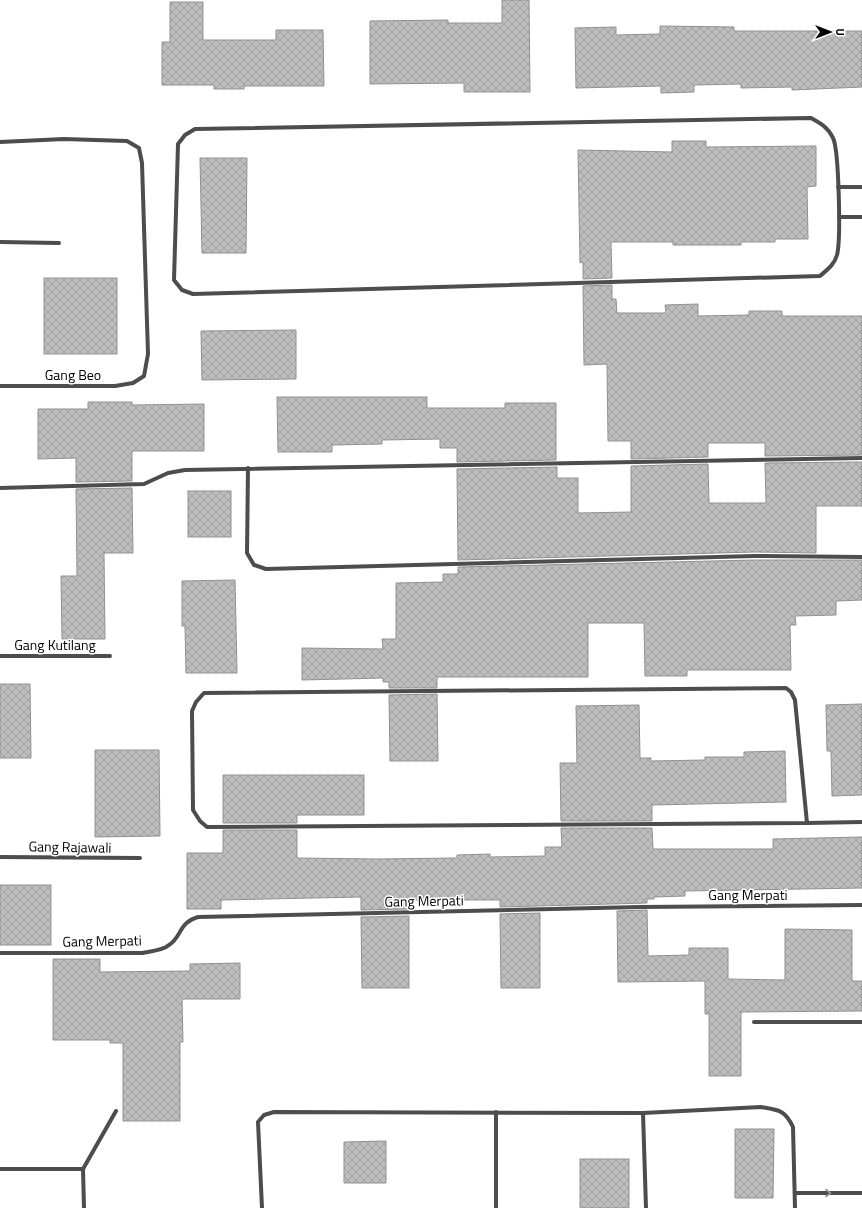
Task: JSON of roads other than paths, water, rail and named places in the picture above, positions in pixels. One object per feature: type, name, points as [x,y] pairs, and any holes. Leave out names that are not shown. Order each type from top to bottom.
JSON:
[{"type":"street","points":[[811,118],[825,125],[834,138],[839,217],[837,253],[832,267],[820,276],[193,294],[182,290],[174,280],[178,144],[185,135],[195,129],[811,118]]},
{"type":"street","name":"Gang Beo","points":[[0,142],[64,139],[127,141],[139,148],[142,163],[148,354],[144,376],[133,383],[114,386],[0,386]]},
{"type":"street","points":[[838,187],[862,187]]},
{"type":"street","points":[[839,217],[862,216]]},
{"type":"street","points":[[0,242],[60,243]]},
{"type":"street","points":[[0,488],[144,484],[168,473],[186,470],[862,458]]},
{"type":"street","points":[[248,468],[247,552],[254,565],[266,569],[755,556],[862,557]]},
{"type":"street","name":"Gang Kutilang","points":[[0,656],[110,656]]},
{"type":"street","points":[[807,823],[795,700],[791,692],[786,688],[204,693],[196,702],[192,711],[193,810],[200,821],[207,827],[807,823],[862,822]]},
{"type":"street","name":"Gang Rajawali","points":[[0,857],[140,858]]},
{"type":"street","name":"Gang Merpati","points":[[0,953],[142,953],[164,949],[171,944],[189,920],[198,917],[640,907],[862,905]]},
{"type":"street","points":[[754,1022],[862,1022]]},
{"type":"street","points":[[262,1208],[258,1122],[264,1115],[295,1111],[643,1113],[762,1106],[780,1110],[789,1118],[793,1128],[795,1208]]},
{"type":"street","points":[[84,1208],[83,1169],[116,1111]]},
{"type":"street","points":[[496,1112],[496,1208]]},
{"type":"street","points":[[643,1113],[646,1208]]},
{"type":"street","points":[[0,1169],[83,1169]]},
{"type":"street","points":[[795,1193],[862,1193]]}]
